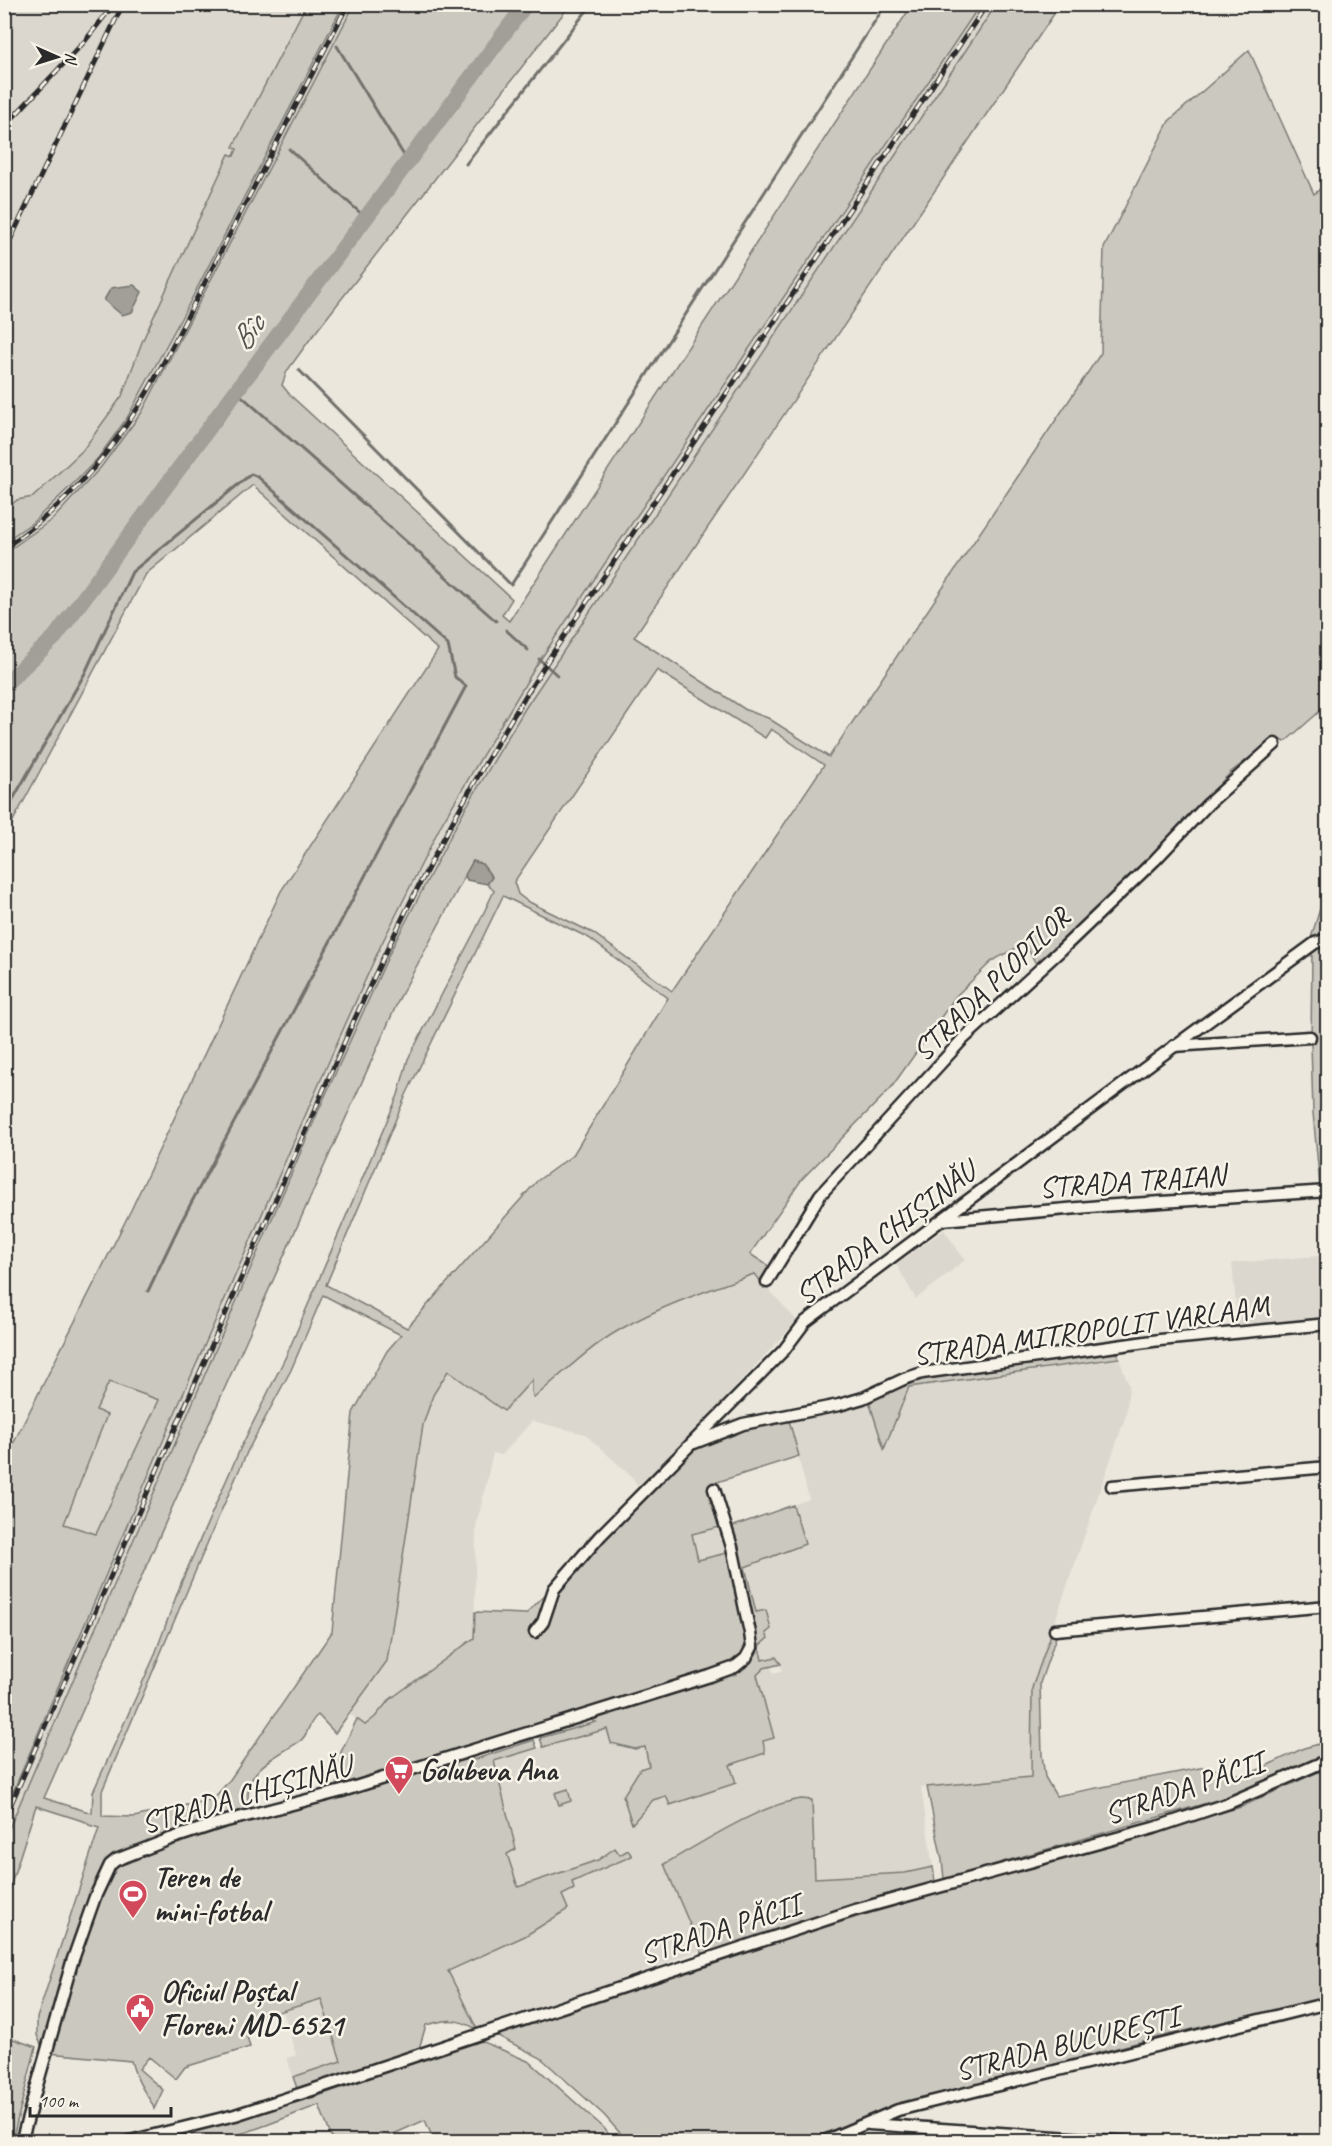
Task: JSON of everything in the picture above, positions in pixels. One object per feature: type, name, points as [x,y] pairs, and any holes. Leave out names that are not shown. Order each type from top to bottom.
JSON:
[{"type":"street","name":"STRADA PLOPILOR","points":[[767,1282],[820,1195],[962,1040],[1062,951],[1155,860],[1208,804],[1275,744]]},
{"type":"street","name":"STRADA CHIȘINĂU","points":[[535,1632],[549,1607],[554,1589],[635,1499],[784,1350],[806,1322],[1174,1046],[1315,944],[1328,939]]},
{"type":"street","points":[[1174,1046],[1310,1037]]},
{"type":"street","name":"STRADA TRAIAN","points":[[941,1221],[1101,1206],[1328,1191]]},
{"type":"street","name":"STRADA MITROPOLIT VARLAAM","points":[[692,1444],[743,1424],[863,1398],[922,1373],[1160,1340],[1328,1324]]},
{"type":"street","points":[[1112,1486],[1328,1467]]},
{"type":"street","name":"STRADA CHIȘINĂU","points":[[21,2142],[72,1962],[95,1897],[110,1865],[116,1860],[159,1842],[219,1823],[352,1789],[577,1719],[735,1667],[746,1658],[752,1647],[750,1633],[732,1547],[714,1489]]},
{"type":"street","points":[[1055,1629],[1328,1606]]},
{"type":"street","name":"STRADA PĂCII","points":[[126,2142],[235,2115],[855,1910],[1156,1827],[1229,1803],[1328,1760]]},
{"type":"street","name":"STRADA BUCUREȘTI","points":[[822,2142],[898,2110],[939,2098],[1328,2003]]},
{"type":"street","points":[[865,2123],[1129,2142]]},
{"type":"shaded area","points":[[4,5],[378,5],[89,510],[4,568]]},
{"type":"shaded area","points":[[306,5],[343,5],[191,300],[127,418],[98,458],[76,481],[32,523],[5,541],[5,510],[17,500],[33,497],[83,450],[122,396],[142,342],[229,154],[234,156],[237,149],[233,147]]},
{"type":"shaded area","points":[[354,5],[570,5],[308,342],[287,371],[282,385],[290,395],[512,599],[502,615],[509,621],[912,5],[980,5],[536,666],[442,823],[381,945],[337,1043],[178,1406],[5,1811],[5,1460],[131,1210],[281,891],[438,650],[253,485],[146,574],[5,836],[5,553],[54,518],[101,467],[142,412]],"holes":[[[109,1382],[159,1400],[96,1534],[64,1524],[107,1415],[96,1410]]]},
{"type":"shaded area","points":[[956,5],[1033,5],[540,745],[465,875],[400,997],[363,1074],[41,1805],[36,1806],[10,1887],[5,1926],[5,1577],[107,1333],[522,655]]},
{"type":"shaded area","points":[[996,5],[1060,5],[634,637],[746,710],[768,718],[829,757],[1101,353],[1104,248],[1169,121],[1249,50],[1314,194],[1327,183],[1327,705],[1285,742],[1275,738],[1231,772],[1154,856],[1037,966],[1025,943],[992,961],[956,996],[891,1088],[802,1179],[750,1254],[773,1269],[762,1283],[754,1274],[686,1298],[637,1320],[598,1344],[534,1398],[532,1380],[504,1411],[448,1371],[433,1395],[423,1425],[387,1661],[335,1733],[318,1715],[300,1741],[270,1760],[254,1775],[248,1796],[250,1809],[123,1851],[107,1861],[99,1873],[42,2047],[37,2035],[37,2018],[99,1828],[36,1806],[10,1887],[5,1926],[5,1838],[321,1105],[391,950],[462,814],[526,707]],"holes":[[[657,670],[765,738],[771,729],[824,765],[672,991],[593,933],[527,901],[518,894],[514,882]],[[473,861],[481,864],[492,877],[487,884],[494,891],[408,1059],[398,1095],[287,1354],[241,1447],[181,1583],[154,1657],[93,1792],[92,1813],[44,1798],[400,997]],[[503,896],[589,938],[668,998],[573,1155],[537,1181],[407,1328],[326,1285],[406,1095]],[[323,1295],[401,1335],[387,1351],[353,1413],[332,1632],[229,1781],[213,1799],[134,1817],[102,1816],[102,1791],[248,1450],[291,1370]]]},
{"type":"shaded area","points":[[134,285],[142,292],[132,312],[122,315],[104,300],[111,288]]},
{"type":"shaded area","points":[[473,861],[482,864],[492,877],[487,884],[467,880],[465,875]]},
{"type":"shaded area","points":[[1327,886],[1327,914],[1324,932],[1311,938]]},
{"type":"shaded area","points":[[1323,946],[1322,1010],[1327,1187],[1320,1187],[1313,1113],[1311,1043],[1312,952]]},
{"type":"shaded area","points":[[944,1230],[965,1260],[916,1299],[896,1264]]},
{"type":"shaded area","points":[[1319,1256],[1324,1320],[1238,1327],[1232,1263]]},
{"type":"shaded area","points":[[755,1274],[797,1321],[646,1483],[636,1484],[633,1478],[585,1434],[532,1421],[502,1455],[493,1453],[476,1527],[474,1638],[389,1700],[375,1717],[364,1725],[349,1714],[387,1661],[423,1425],[433,1395],[448,1370],[506,1408],[533,1379],[586,1353],[620,1329],[664,1307]]},
{"type":"shaded area","points":[[1116,1350],[1119,1358],[909,1387],[884,1449],[869,1401],[904,1382],[922,1376]]},
{"type":"shaded area","points":[[1119,1358],[1129,1386],[1126,1415],[1032,1688],[1031,1777],[921,1787],[933,1867],[905,1873],[815,1878],[812,1800],[790,1801],[746,1819],[664,1864],[700,1950],[570,1998],[477,2029],[448,1971],[525,1936],[571,1883],[620,1855],[615,1848],[598,1860],[518,1887],[507,1853],[515,1849],[494,1761],[607,1729],[635,1749],[645,1747],[650,1766],[627,1810],[633,1824],[653,1801],[666,1796],[670,1805],[735,1781],[730,1765],[749,1759],[762,1741],[774,1737],[757,1675],[764,1668],[771,1667],[774,1674],[782,1671],[776,1657],[762,1660],[756,1612],[745,1567],[805,1544],[793,1505],[809,1499],[788,1417],[869,1401],[884,1448],[908,1387]]},
{"type":"shaded area","points":[[788,1417],[799,1456],[711,1484],[709,1493],[720,1527],[692,1534],[698,1560],[727,1553],[747,1635],[746,1650],[739,1659],[409,1766],[337,1787],[341,1752],[357,1719],[365,1725],[389,1700],[474,1638],[475,1612],[526,1614],[646,1492],[695,1446],[746,1426]]},
{"type":"shaded area","points":[[793,1505],[805,1544],[745,1567],[756,1612],[766,1610],[771,1629],[766,1633],[768,1638],[759,1646],[762,1660],[776,1657],[781,1664],[764,1668],[757,1675],[774,1738],[763,1741],[765,1753],[730,1765],[736,1783],[670,1805],[666,1796],[653,1800],[632,1824],[623,1796],[640,1769],[649,1766],[645,1747],[635,1749],[611,1743],[607,1729],[543,1747],[540,1738],[596,1722],[589,1719],[735,1672],[746,1664],[751,1659],[756,1646],[731,1527]]},
{"type":"shaded area","points":[[720,1527],[727,1553],[698,1560],[692,1534]]},
{"type":"shaded area","points":[[1051,1634],[1057,1634],[1040,1683],[1042,1755],[1045,1777],[1056,1796],[1205,1767],[1245,1776],[1304,1748],[1327,1742],[1327,1754],[1231,1796],[944,1879],[927,1787],[1031,1777],[1032,1688]]},
{"type":"shaded area","points":[[534,1740],[537,1748],[494,1761],[516,1849],[507,1854],[518,1887],[598,1860],[615,1848],[620,1855],[628,1850],[632,1856],[572,1882],[574,1889],[562,1895],[568,1909],[525,1936],[448,1971],[477,2029],[452,2021],[426,2025],[419,2049],[298,2091],[293,2077],[341,2061],[321,1999],[243,2023],[250,2047],[185,2067],[176,2079],[149,2057],[139,2069],[163,2090],[154,2109],[138,2080],[131,2061],[49,2053],[103,1886],[113,1869],[124,1860],[209,1830],[349,1794],[471,1757],[473,1760]]},
{"type":"shaded area","points":[[1327,1768],[1327,1997],[1155,2038],[899,2105],[812,2142],[627,2141],[604,2115],[541,2058],[494,2034],[860,1916],[1241,1807]]},
{"type":"shaded area","points":[[568,1789],[571,1801],[559,1805],[555,1793]]},
{"type":"shaded area","points":[[801,1799],[812,1800],[815,1878],[905,1873],[933,1867],[935,1882],[703,1955],[664,1864],[749,1817]]},
{"type":"shaded area","points":[[321,1999],[341,2061],[293,2077],[287,2058],[296,2055],[283,2011]]},
{"type":"shaded area","points":[[5,2036],[36,2047],[12,2141],[5,2141]]},
{"type":"shaded area","points":[[479,2040],[530,2062],[604,2128],[614,2141],[434,2141],[425,2120],[378,2141],[333,2141],[319,2105],[258,2128],[226,2137],[194,2141],[191,2133],[315,2097]]},
{"type":"shaded area","points":[[184,2134],[186,2141],[148,2142]]},
{"type":"waterway","name":"Bîc","points":[[4,685],[55,637],[526,4]]},
{"type":"waterway","points":[[466,164],[592,4]]},
{"type":"waterway","points":[[299,370],[511,585],[886,4]]},
{"type":"waterway","points":[[337,46],[408,162]]},
{"type":"waterway","points":[[289,149],[366,218]]},
{"type":"waterway","points":[[236,391],[496,621]]},
{"type":"waterway","points":[[4,815],[85,673],[132,572],[251,474],[258,477],[448,645],[455,677],[466,686],[180,1224],[148,1291]]},
{"type":"waterway","points":[[506,630],[528,650]]},
{"type":"waterway","points":[[539,659],[557,675]]},
{"type":"railway","points":[[4,127],[85,41],[114,4]]},
{"type":"railway","points":[[4,253],[123,4]]},
{"type":"railway","points":[[4,548],[30,530],[76,488],[96,466],[133,416],[164,362],[348,4]]},
{"type":"railway","points":[[4,1820],[351,1027],[444,837],[496,744],[552,654],[987,4]]},
{"type":"place","name":"Golubeva Ana","points":[[399,1796]]},
{"type":"place","name":"Teren de mini-fotbal","points":[[133,1920]]},
{"type":"place","name":"Oficiul Poștal Floreni MD-6521","points":[[140,2034]]}]
